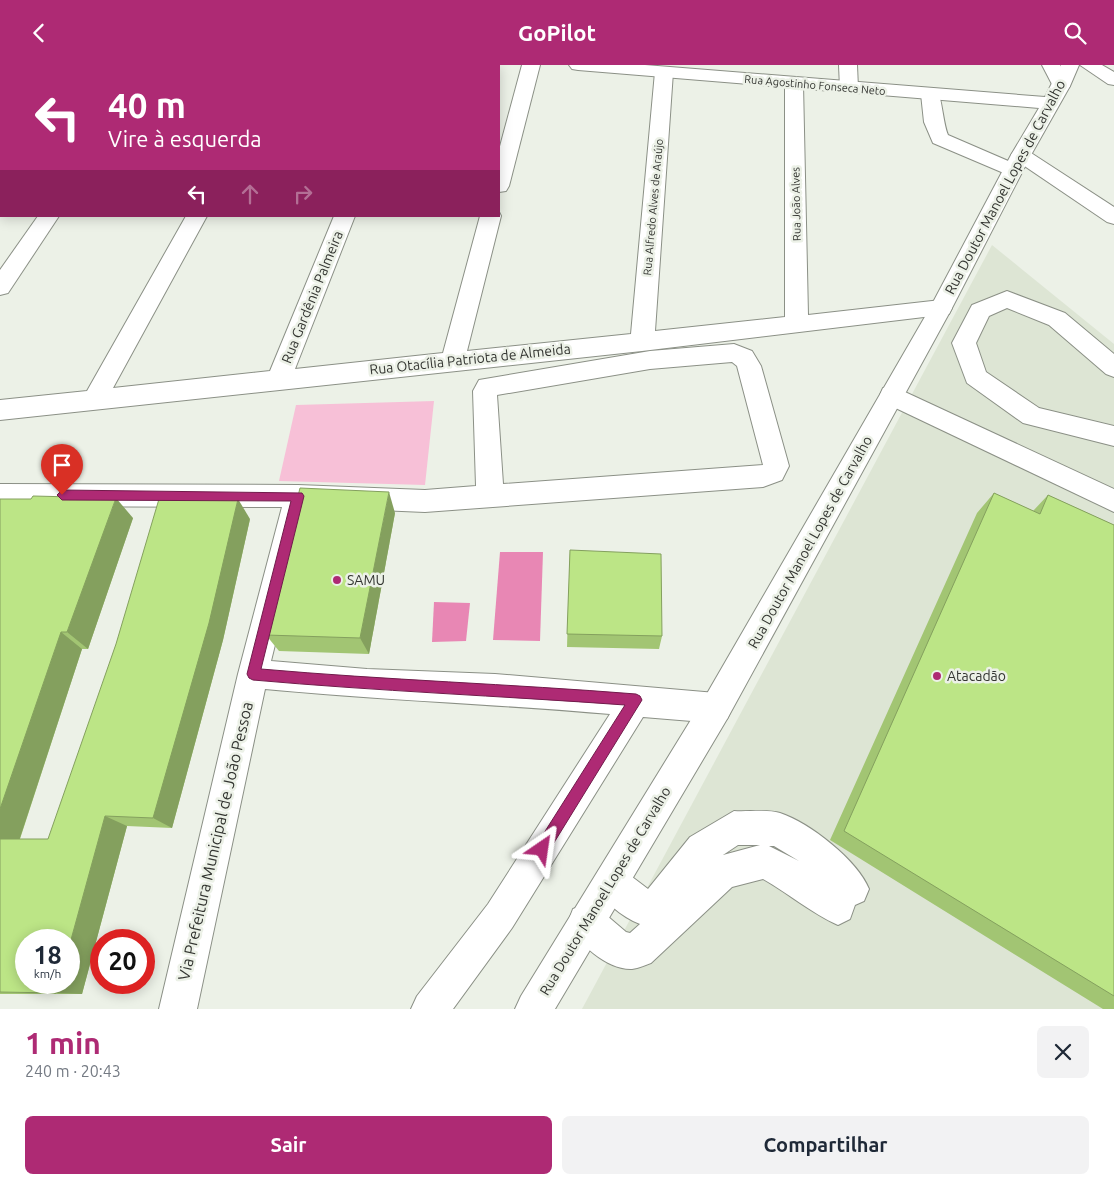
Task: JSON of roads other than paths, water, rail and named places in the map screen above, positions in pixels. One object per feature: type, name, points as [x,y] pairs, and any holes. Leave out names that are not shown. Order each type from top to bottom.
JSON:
[{"type":"street","points":[[500,182],[531,65]]},
{"type":"street","name":"Rua Agostinho Fonseca Neto","points":[[578,65],[930,94],[1056,95]]},
{"type":"street","points":[[848,65],[849,88]]},
{"type":"street","points":[[1051,65],[1056,95]]},
{"type":"street","name":"Rua Doutor Manoel Lopes de Carvalho","points":[[534,1009],[716,708],[940,308],[1017,162],[1056,95],[1070,65]]},
{"type":"street","points":[[1090,65],[1114,80]]},
{"type":"street","name":"Rua Alfredo Alves de Araújo","points":[[642,342],[664,72]]},
{"type":"street","name":"Rua João Alves","points":[[794,84],[797,324]]},
{"type":"street","points":[[930,94],[933,122],[940,139],[1017,162],[1113,215]]},
{"type":"street","points":[[0,287],[48,217]]},
{"type":"street","points":[[95,399],[196,217]]},
{"type":"street","name":"Rua Gardênia Palmeira","points":[[279,378],[345,217]]},
{"type":"street","points":[[453,361],[491,217]]},
{"type":"street","points":[[1114,368],[1058,319],[1006,299],[980,311],[964,343],[976,377],[1032,416],[1114,436]]},
{"type":"street","name":"Rua Otacília Patriota de Almeida","points":[[0,410],[279,378],[642,342],[940,308]]},
{"type":"street","points":[[0,495],[298,496],[425,501],[463,500],[490,495],[763,476],[772,472],[776,466],[749,366],[744,357],[734,353],[650,360],[488,387],[485,391],[485,419],[490,495]]},
{"type":"street","points":[[892,395],[1114,501]]},
{"type":"street","name":"Via Prefeitura Municipal de João Pessoa","points":[[178,1009],[253,674],[298,496]]},
{"type":"street","points":[[253,674],[367,684],[495,689],[716,708]]},
{"type":"street","points":[[430,1009],[500,916],[636,700]]},
{"type":"street","points":[[586,922],[621,951],[628,953],[638,950],[723,872],[766,861],[801,881],[845,898],[810,848],[778,829],[734,828],[702,849],[671,891],[653,909],[645,909],[611,881]]},
{"type":"place","name":"SAMU","points":[[337,580]]},
{"type":"place","name":"Atacadão","points":[[937,676]]}]
